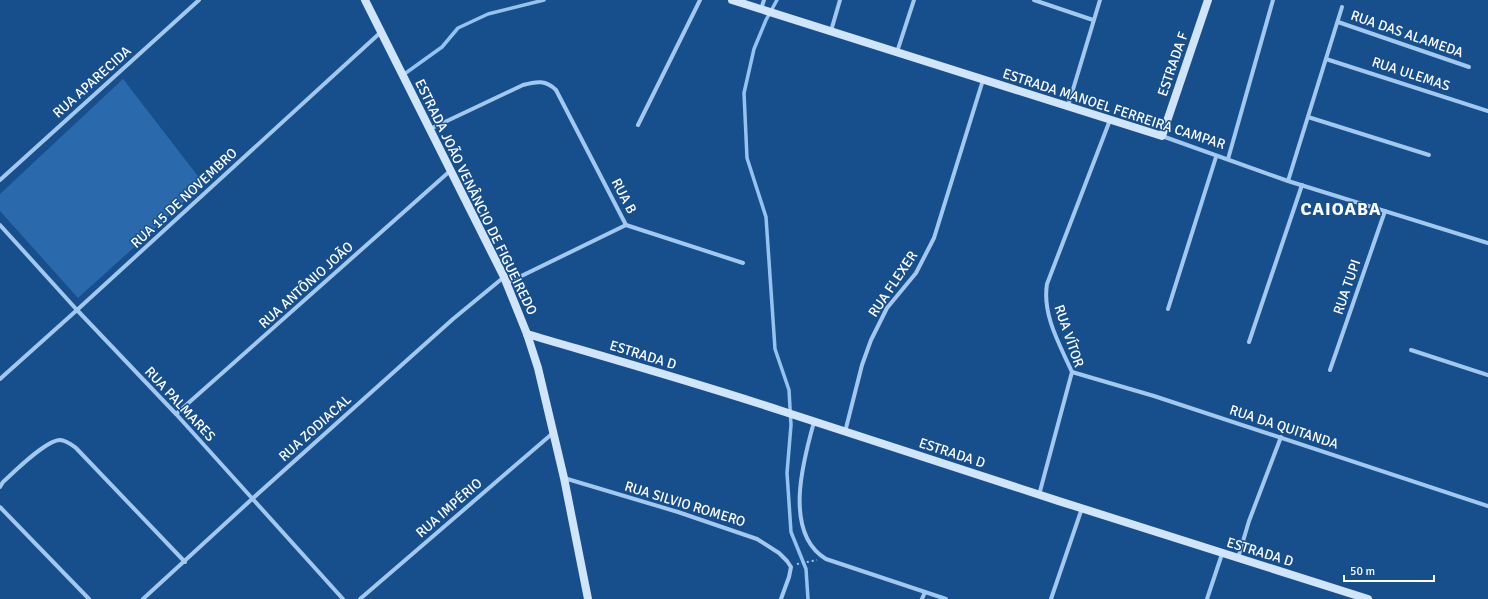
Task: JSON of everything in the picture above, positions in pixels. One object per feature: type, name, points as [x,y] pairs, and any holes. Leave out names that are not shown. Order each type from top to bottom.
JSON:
[{"type":"street","name":"RUA APARECIDA","points":[[0,180],[199,0]]},
{"type":"street","name":"ESTRADA JOÃO VENÂNCIO DE FIGUEIREDO","points":[[365,0],[505,280],[527,334],[538,368],[564,478],[588,599]]},
{"type":"street","points":[[638,125],[700,0]]},
{"type":"street","name":"ESTRADA MANOEL FERREIRA CAMPAR","points":[[732,0],[1111,119],[1288,181],[1488,243]]},
{"type":"street","points":[[761,9],[764,0]]},
{"type":"street","points":[[831,31],[840,0]]},
{"type":"street","points":[[897,52],[914,0]]},
{"type":"street","points":[[1034,0],[1093,20]]},
{"type":"street","points":[[1068,106],[1100,0]]},
{"type":"street","name":"ESTRADA F","points":[[1162,136],[1208,0]]},
{"type":"street","points":[[1228,159],[1273,0]]},
{"type":"street","points":[[1288,181],[1342,7]]},
{"type":"street","name":"RUA DAS ALAMEDA","points":[[1338,22],[1470,67]]},
{"type":"street","name":"RUA 15 DE NOVEMBRO","points":[[0,379],[381,32]]},
{"type":"street","name":"RUA ULEMAS","points":[[1326,59],[1488,111]]},
{"type":"street","name":"RUA FLEXER","points":[[845,432],[862,365],[871,340],[887,308],[916,273],[934,238],[983,80]]},
{"type":"street","name":"RUA B","points":[[430,130],[523,85],[538,81],[545,82],[556,90],[626,225],[743,263]]},
{"type":"street","points":[[1308,117],[1429,155]]},
{"type":"street","name":"RUA VÍTOR","points":[[1039,495],[1072,372],[1047,311],[1045,293],[1047,284],[1111,119]]},
{"type":"street","points":[[1168,309],[1216,156]]},
{"type":"street","name":"RUA ANTÔNIO JOÃO","points":[[176,414],[450,171]]},
{"type":"street","points":[[1249,342],[1302,185]]},
{"type":"street","name":"RUA TUPI","points":[[1330,370],[1385,211]]},
{"type":"street","name":"RUA PALMARES","points":[[0,225],[77,310],[176,414],[343,599]]},
{"type":"street","name":"RUA ZODIACAL","points":[[143,599],[453,319],[505,280],[626,225]]},
{"type":"street","name":"ESTRADA D","points":[[527,334],[783,411],[1222,554],[1368,599]]},
{"type":"street","points":[[1411,350],[1488,375]]},
{"type":"street","name":"RUA DA QUITANDA","points":[[1072,372],[1154,396],[1488,506]]},
{"type":"street","points":[[810,421],[802,467],[800,510],[807,537],[817,553],[826,559],[946,599]]},
{"type":"street","name":"RUA IMPÉRIO","points":[[360,599],[553,433]]},
{"type":"street","points":[[1238,558],[1249,521],[1281,437]]},
{"type":"street","points":[[0,487],[3,482],[47,444],[60,440],[68,442],[76,448],[185,562]]},
{"type":"street","name":"RUA SILVIO ROMERO","points":[[564,478],[678,512],[757,538],[779,553],[791,567],[790,577],[781,599]]},
{"type":"street","points":[[0,507],[89,599]]},
{"type":"street","points":[[1051,599],[1082,508]]},
{"type":"street","points":[[1207,599],[1222,554]]},
{"type":"street","points":[[922,599],[924,592]]},
{"type":"path","points":[[796,565],[810,561]]},
{"type":"shaded area","points":[[123,79],[204,184],[78,298],[0,211],[0,194]]},
{"type":"waterway","points":[[403,75],[442,47],[458,28],[488,14],[544,0]]},
{"type":"waterway","points":[[777,0],[766,20],[754,49],[744,93],[747,158],[766,217],[775,349],[789,390],[791,425],[787,473],[791,532],[806,569],[808,599]]},
{"type":"district","name":"CAIOABA","points":[[1341,209]]}]
